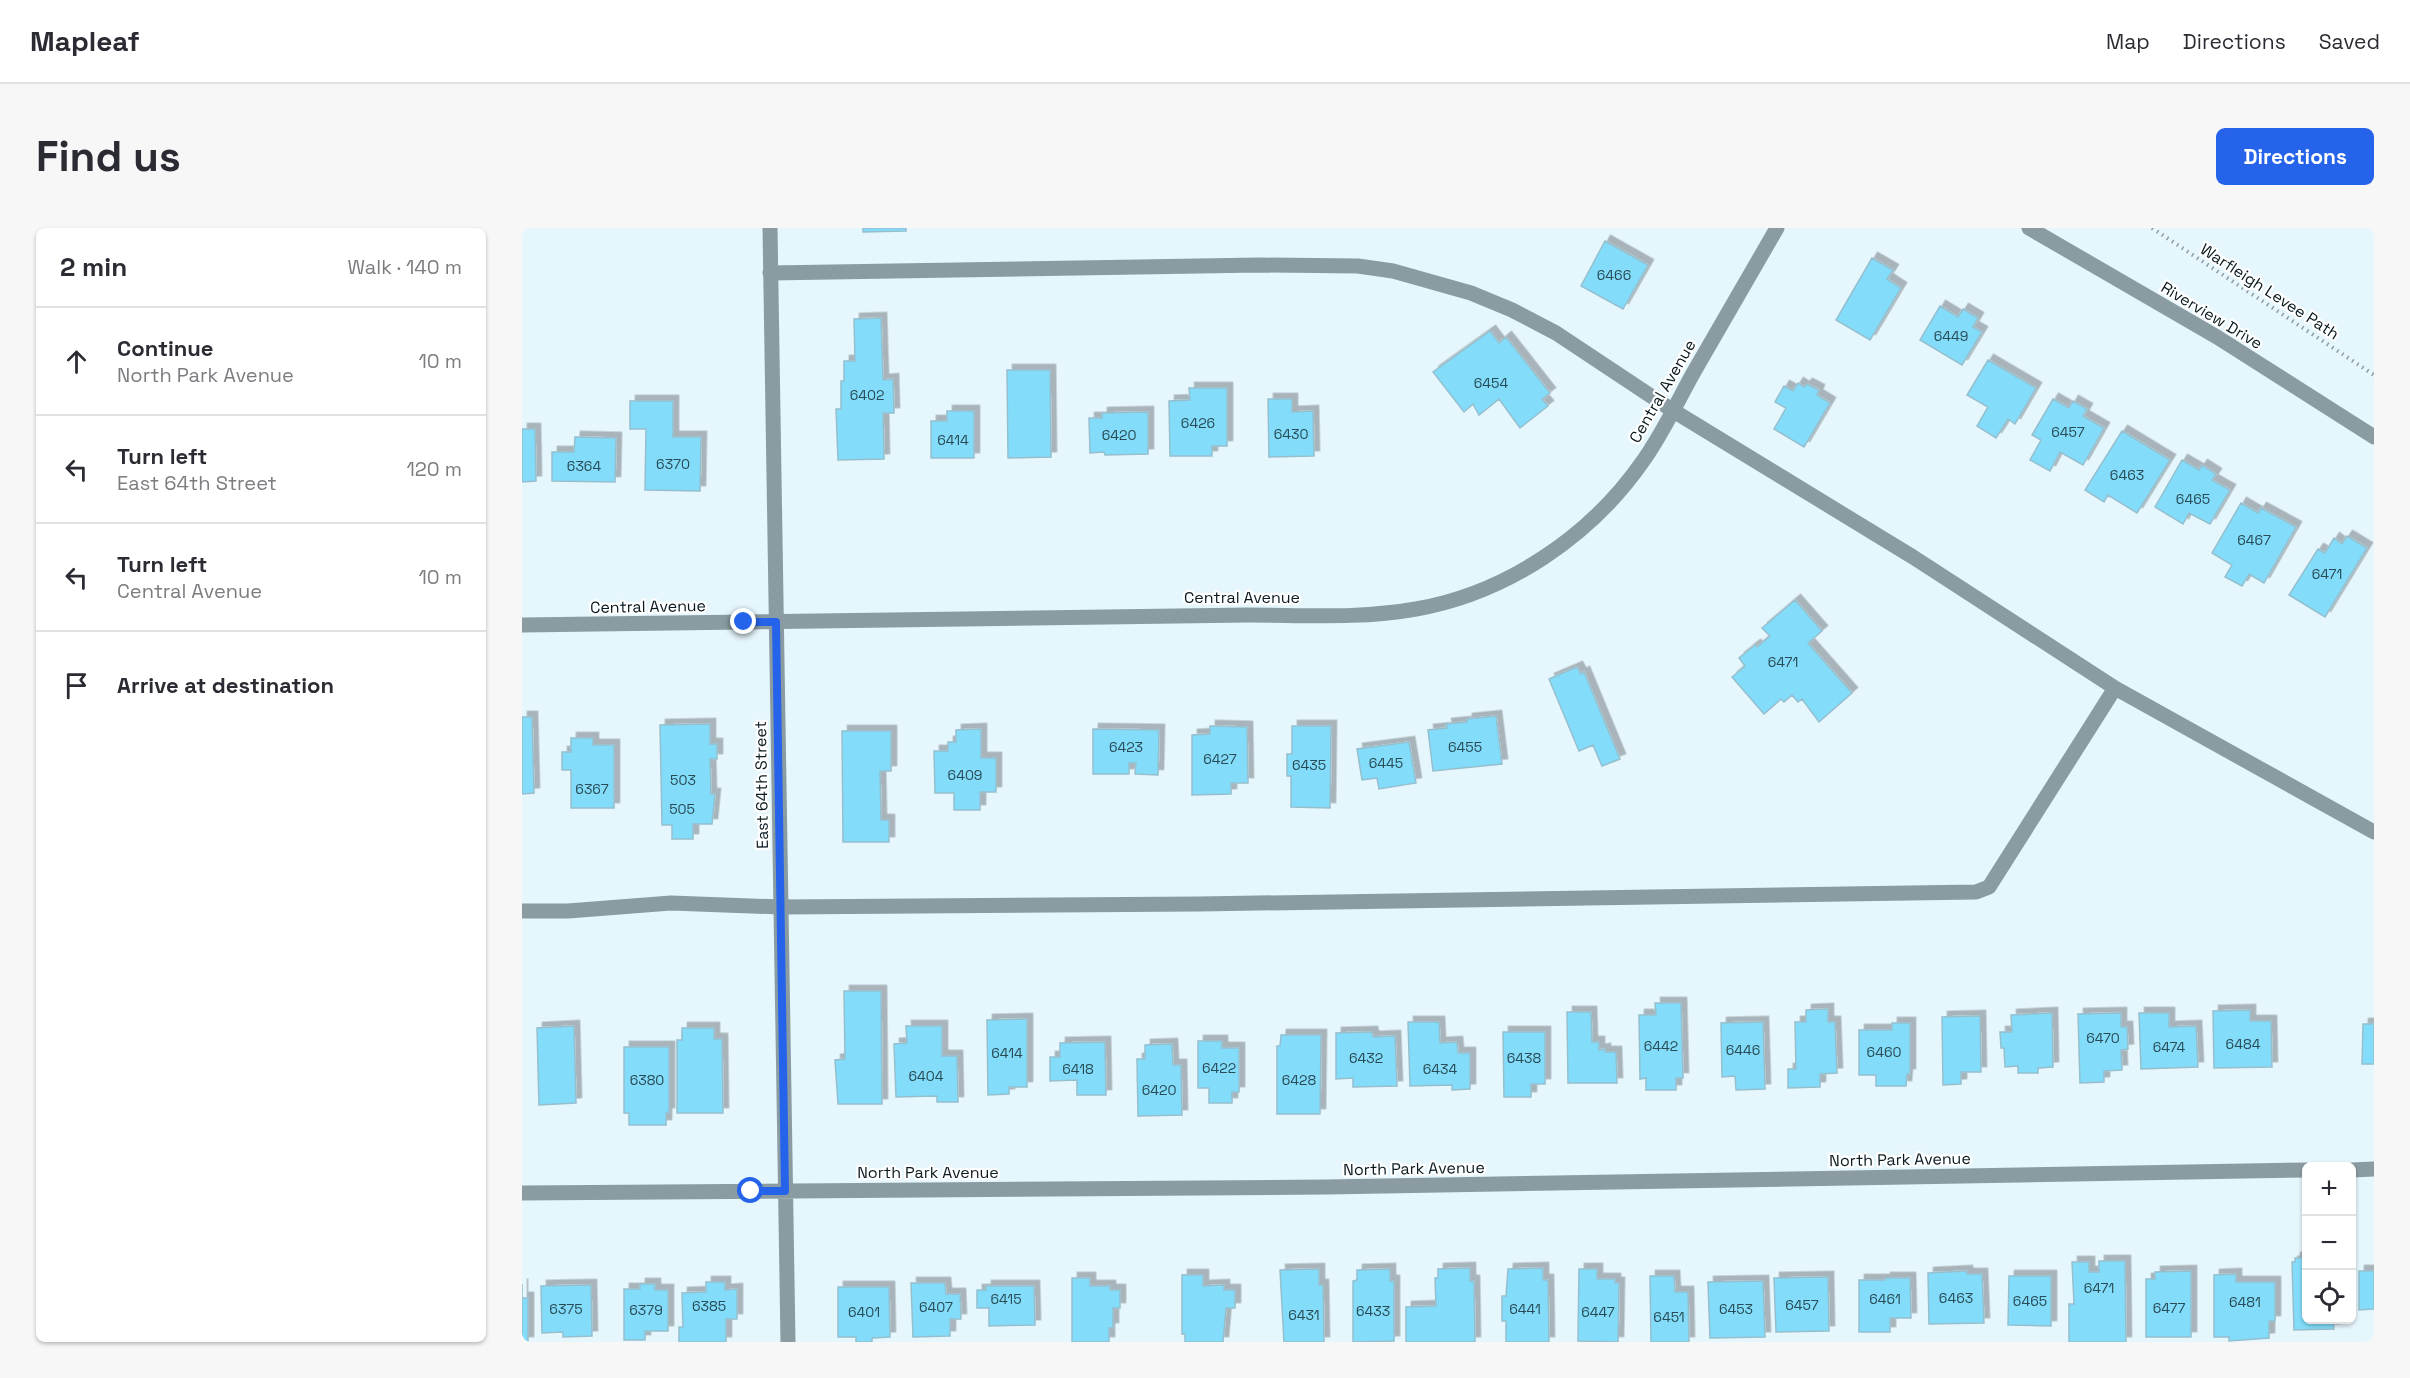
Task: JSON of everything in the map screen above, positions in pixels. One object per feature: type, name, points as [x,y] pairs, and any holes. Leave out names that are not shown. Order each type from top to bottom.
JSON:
[{"type":"street","name":"East 64th Street","points":[[770,228],[788,1342]]},
{"type":"street","name":"Central Avenue","points":[[522,625],[1356,615],[1388,613],[1431,606],[1486,588],[1536,562],[1585,527],[1616,496],[1643,461],[1777,228]]},
{"type":"street","name":"Riverview Drive","points":[[2029,228],[2217,337],[2374,437]]},
{"type":"street","points":[[770,273],[1259,265],[1358,266],[1393,271],[1472,292],[1556,333],[1672,410],[1913,557],[2115,688],[2374,832]]},
{"type":"street","points":[[522,912],[670,903],[781,907],[1187,904],[1976,892],[1989,887],[2115,688]]},
{"type":"street","points":[[2356,1170],[2374,1169]]},
{"type":"street","name":"North Park Avenue","points":[[522,1193],[1339,1187],[2302,1170]]},
{"type":"path","name":"Warfleigh Levee Path","points":[[2152,228],[2374,375]]},
{"type":"building","points":[[863,228],[906,228],[906,231],[863,232]]},
{"type":"building","points":[[1605,241],[1648,265],[1623,309],[1581,286]]},
{"type":"building","points":[[1872,258],[1893,270],[1887,279],[1901,288],[1870,340],[1836,320]]},
{"type":"building","points":[[1940,306],[1958,317],[1963,309],[1978,318],[1973,327],[1982,332],[1962,365],[1920,340]]},
{"type":"building","points":[[881,318],[883,380],[893,379],[894,413],[883,413],[884,459],[838,460],[836,409],[841,409],[844,361],[855,361],[854,319]]},
{"type":"building","points":[[1490,331],[1499,343],[1506,337],[1550,393],[1542,399],[1548,406],[1520,428],[1499,399],[1479,415],[1473,404],[1464,412],[1433,372]]},
{"type":"building","points":[[1988,360],[2036,388],[2015,424],[2008,419],[1996,438],[1977,426],[1988,407],[1967,395]]},
{"type":"building","points":[[1007,370],[1050,370],[1051,457],[1008,458]]},
{"type":"building","points":[[1798,383],[1804,387],[1807,384],[1819,390],[1817,395],[1830,403],[1804,447],[1774,429],[1786,408],[1775,402],[1784,386],[1793,391]]},
{"type":"building","points":[[1189,388],[1227,388],[1227,446],[1212,446],[1212,456],[1170,456],[1169,401],[1190,400]]},
{"type":"building","points":[[1268,399],[1292,399],[1292,412],[1313,411],[1314,456],[1269,457]]},
{"type":"building","points":[[2053,399],[2069,408],[2073,401],[2087,409],[2083,416],[2104,428],[2083,465],[2060,452],[2050,471],[2030,460],[2041,440],[2032,435]]},
{"type":"building","points":[[630,401],[673,401],[673,437],[701,437],[700,491],[645,490],[646,429],[630,429]]},
{"type":"building","points":[[947,411],[974,411],[974,458],[931,458],[931,421],[947,421]]},
{"type":"building","points":[[1148,412],[1148,454],[1090,453],[1089,418],[1102,418],[1102,413]]},
{"type":"building","points":[[522,429],[535,429],[536,481],[522,482]]},
{"type":"building","points":[[2122,431],[2170,460],[2137,513],[2108,495],[2104,502],[2085,490]]},
{"type":"building","points":[[575,437],[616,438],[615,482],[552,481],[552,452],[574,452]]},
{"type":"building","points":[[2182,460],[2199,470],[2202,465],[2216,474],[2212,480],[2230,490],[2210,524],[2189,513],[2183,524],[2155,507]]},
{"type":"building","points":[[2241,503],[2258,513],[2261,508],[2296,527],[2264,583],[2249,574],[2242,586],[2225,577],[2232,565],[2212,553]]},
{"type":"building","points":[[2347,536],[2367,548],[2325,617],[2289,595],[2318,549],[2325,553],[2334,538],[2342,544]]},
{"type":"building","points":[[1795,600],[1822,631],[1808,643],[1852,693],[1819,722],[1802,699],[1798,702],[1792,695],[1784,702],[1781,699],[1764,714],[1732,677],[1745,666],[1739,658],[1770,636],[1762,628]]},
{"type":"building","points":[[1577,667],[1581,674],[1584,672],[1620,759],[1602,766],[1593,745],[1579,751],[1549,679]]},
{"type":"building","points":[[1496,716],[1502,764],[1433,771],[1428,730],[1447,728],[1446,724],[1467,722],[1467,719]]},
{"type":"building","points":[[522,717],[532,717],[534,793],[522,794]]},
{"type":"building","points":[[710,724],[710,744],[717,744],[717,759],[710,759],[711,794],[715,794],[712,824],[693,824],[693,839],[672,839],[672,825],[662,825],[660,725]]},
{"type":"building","points":[[1210,726],[1247,727],[1248,783],[1231,783],[1231,794],[1192,795],[1192,735],[1210,734]]},
{"type":"building","points":[[1292,726],[1331,726],[1330,808],[1291,807],[1291,776],[1287,776],[1287,754],[1292,754]]},
{"type":"building","points":[[981,729],[981,758],[996,758],[996,792],[980,792],[980,810],[954,810],[954,793],[935,793],[934,751],[948,751],[948,742],[956,742],[956,730]]},
{"type":"building","points":[[1093,729],[1159,730],[1158,775],[1135,774],[1136,763],[1129,763],[1129,774],[1093,774]]},
{"type":"building","points":[[842,731],[891,731],[891,771],[880,771],[881,820],[889,820],[889,842],[843,842]]},
{"type":"building","points":[[571,738],[593,738],[593,745],[614,745],[614,808],[571,808],[571,770],[562,770],[562,752],[571,752]]},
{"type":"building","points":[[1409,742],[1416,783],[1379,789],[1377,778],[1362,780],[1357,749]]},
{"type":"building","points":[[844,991],[881,991],[882,1104],[838,1104],[835,1060],[845,1059]]},
{"type":"building","points":[[1655,1003],[1681,1003],[1683,1078],[1676,1078],[1676,1090],[1646,1090],[1646,1078],[1640,1079],[1639,1015],[1656,1015]]},
{"type":"building","points":[[1828,1009],[1828,1022],[1835,1022],[1837,1073],[1820,1074],[1820,1087],[1788,1088],[1788,1069],[1796,1069],[1795,1022],[1806,1022],[1806,1010]]},
{"type":"building","points":[[2250,1010],[2250,1021],[2271,1021],[2272,1067],[2214,1068],[2213,1011]]},
{"type":"building","points":[[1567,1012],[1591,1012],[1592,1042],[1599,1042],[1599,1050],[1616,1052],[1617,1083],[1568,1083]]},
{"type":"building","points":[[2052,1013],[2053,1067],[2038,1068],[2038,1073],[2018,1073],[2018,1066],[2005,1067],[2000,1032],[2012,1032],[2011,1015]]},
{"type":"building","points":[[2121,1013],[2121,1027],[2127,1027],[2128,1049],[2121,1050],[2122,1070],[2104,1071],[2104,1082],[2080,1083],[2078,1014]]},
{"type":"building","points":[[2139,1013],[2169,1013],[2169,1027],[2196,1026],[2198,1067],[2141,1069]]},
{"type":"building","points":[[1980,1016],[1981,1072],[1961,1072],[1961,1084],[1943,1085],[1942,1017]]},
{"type":"building","points":[[1027,1019],[1027,1087],[1009,1087],[1009,1094],[988,1095],[987,1020]]},
{"type":"building","points":[[1408,1022],[1439,1022],[1440,1043],[1457,1042],[1458,1053],[1470,1053],[1470,1089],[1452,1090],[1452,1085],[1410,1086]]},
{"type":"building","points":[[1763,1022],[1765,1089],[1736,1090],[1735,1076],[1722,1077],[1721,1023]]},
{"type":"building","points":[[1892,1023],[1910,1023],[1910,1074],[1907,1074],[1906,1086],[1876,1086],[1876,1075],[1859,1075],[1859,1030],[1892,1030]]},
{"type":"building","points":[[2363,1024],[2374,1024],[2374,1064],[2362,1064]]},
{"type":"building","points":[[574,1026],[576,1103],[539,1105],[537,1028]]},
{"type":"building","points":[[906,1026],[942,1026],[942,1056],[957,1056],[958,1102],[937,1102],[937,1096],[896,1097],[894,1044],[907,1043]]},
{"type":"building","points":[[682,1028],[714,1028],[714,1039],[722,1039],[723,1113],[677,1113],[677,1040],[682,1040]]},
{"type":"building","points":[[1372,1032],[1373,1037],[1395,1036],[1397,1086],[1353,1087],[1353,1078],[1336,1079],[1336,1033]]},
{"type":"building","points":[[1503,1032],[1545,1032],[1545,1084],[1531,1084],[1531,1097],[1504,1097]]},
{"type":"building","points":[[1281,1035],[1321,1035],[1320,1114],[1277,1114],[1277,1046],[1280,1046]]},
{"type":"building","points":[[1198,1041],[1222,1041],[1222,1048],[1239,1048],[1239,1092],[1232,1092],[1232,1103],[1209,1103],[1209,1088],[1198,1088]]},
{"type":"building","points":[[1105,1042],[1106,1095],[1077,1095],[1077,1080],[1050,1081],[1050,1057],[1060,1057],[1060,1043]]},
{"type":"building","points":[[1172,1044],[1173,1065],[1181,1065],[1182,1115],[1138,1116],[1137,1059],[1145,1059],[1145,1045]]},
{"type":"building","points":[[624,1047],[669,1047],[669,1113],[666,1113],[666,1125],[629,1125],[629,1113],[624,1113]]},
{"type":"building","points":[[2295,1258],[2302,1258],[2302,1324],[2333,1324],[2334,1329],[2294,1330],[2292,1262],[2295,1262]]},
{"type":"building","points":[[2099,1261],[2125,1261],[2126,1342],[2069,1342],[2069,1304],[2074,1304],[2072,1262],[2089,1262],[2089,1272],[2099,1272]]},
{"type":"building","points":[[1470,1268],[1470,1281],[1474,1281],[1475,1342],[1406,1342],[1406,1307],[1436,1306],[1435,1278],[1438,1278],[1438,1269]]},
{"type":"building","points":[[1543,1268],[1543,1280],[1548,1280],[1549,1342],[1506,1342],[1506,1321],[1502,1321],[1502,1296],[1506,1296],[1508,1269]]},
{"type":"building","points":[[1319,1269],[1319,1285],[1323,1285],[1324,1342],[1284,1342],[1280,1270]]},
{"type":"building","points":[[1390,1269],[1390,1281],[1394,1281],[1394,1341],[1353,1342],[1353,1281],[1357,1280],[1357,1270]]},
{"type":"building","points":[[1579,1269],[1597,1269],[1597,1279],[1615,1279],[1615,1283],[1619,1283],[1618,1342],[1578,1341]]},
{"type":"building","points":[[1967,1271],[1967,1274],[1982,1274],[1984,1323],[1929,1324],[1928,1273]]},
{"type":"building","points":[[2191,1271],[2191,1337],[2146,1337],[2146,1279],[2155,1279],[2155,1272]]},
{"type":"building","points":[[2359,1271],[2374,1271],[2374,1309],[2359,1310]]},
{"type":"building","points":[[2236,1274],[2236,1282],[2275,1282],[2275,1321],[2269,1321],[2269,1338],[2229,1341],[2229,1337],[2214,1337],[2214,1275]]},
{"type":"building","points":[[1182,1275],[1203,1275],[1203,1286],[1224,1285],[1224,1290],[1235,1290],[1235,1308],[1226,1308],[1223,1342],[1185,1342],[1185,1334],[1182,1334]]},
{"type":"building","points":[[1650,1276],[1674,1276],[1675,1292],[1688,1292],[1689,1342],[1651,1342]]},
{"type":"building","points":[[2009,1276],[2051,1276],[2051,1326],[2008,1325]]},
{"type":"building","points":[[1828,1277],[1829,1331],[1776,1332],[1774,1278]]},
{"type":"building","points":[[1072,1278],[1090,1278],[1090,1286],[1110,1286],[1110,1290],[1120,1290],[1120,1308],[1113,1308],[1113,1328],[1109,1328],[1109,1342],[1072,1342]]},
{"type":"building","points":[[1885,1278],[1910,1278],[1911,1318],[1890,1318],[1890,1332],[1859,1332],[1859,1280],[1885,1280]]},
{"type":"building","points":[[1763,1281],[1765,1337],[1710,1338],[1708,1282]]},
{"type":"building","points":[[706,1282],[725,1282],[725,1290],[737,1289],[737,1319],[726,1319],[726,1342],[679,1342],[679,1327],[683,1327],[682,1293],[706,1292]]},
{"type":"building","points":[[911,1283],[945,1283],[946,1294],[960,1294],[961,1319],[950,1319],[950,1336],[913,1337]]},
{"type":"building","points":[[640,1284],[655,1284],[655,1290],[668,1290],[668,1331],[645,1331],[645,1340],[624,1340],[624,1289],[640,1289]]},
{"type":"building","points":[[591,1285],[592,1336],[563,1337],[563,1332],[542,1333],[541,1286]]},
{"type":"building","points":[[986,1286],[1034,1286],[1035,1325],[989,1326],[989,1308],[977,1308],[977,1290],[986,1290]]},
{"type":"building","points":[[838,1287],[889,1287],[890,1337],[872,1338],[872,1342],[856,1342],[856,1337],[838,1337]]},
{"type":"building","points":[[522,1298],[528,1298],[528,1342],[522,1342]]},
{"type":"route","points":[[744,622],[776,622],[785,1191],[751,1191]]}]
